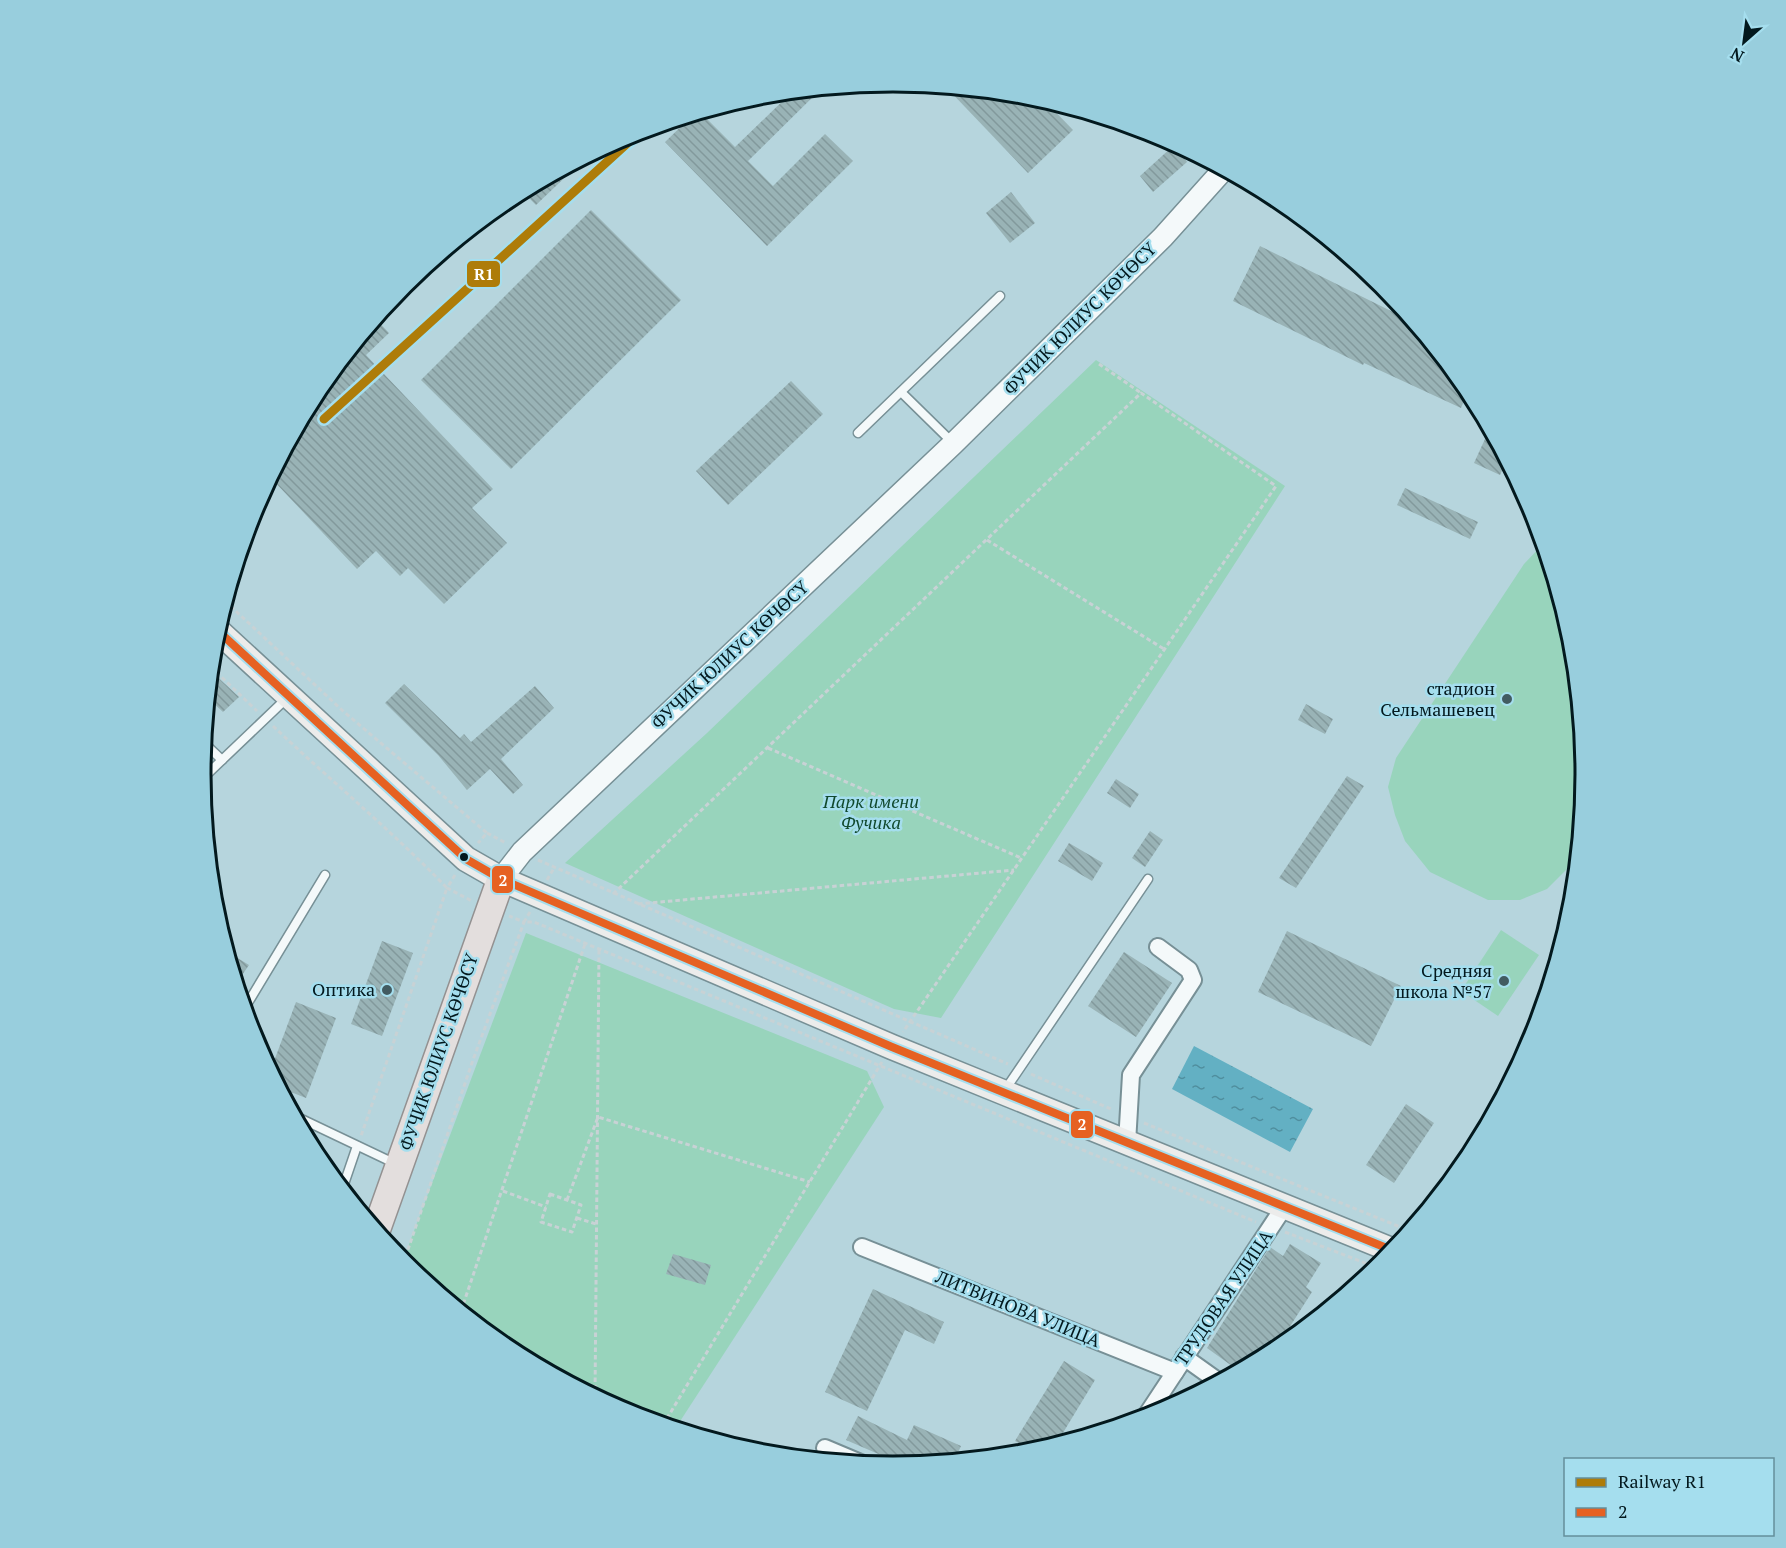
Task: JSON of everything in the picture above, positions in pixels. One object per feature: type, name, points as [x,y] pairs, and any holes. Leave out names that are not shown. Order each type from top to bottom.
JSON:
[{"type":"main road","points":[[225,637],[466,859],[501,879],[886,1057],[1003,1092],[1385,1247]]},
{"type":"main road","name":"ФУЧИК ЮЛИУС КӨЧӨСҮ","points":[[379,1223],[501,879]]},
{"type":"street","name":"ФУЧИК ЮЛИУС КӨЧӨСҮ","points":[[501,879],[522,852],[953,444],[1163,237],[1219,175]]},
{"type":"street","points":[[1127,1143],[1131,1075],[1193,980],[1189,970],[1158,947]]},
{"type":"street","name":"ТРУДОВАЯ УЛИЦА","points":[[1153,1405],[1284,1207]]},
{"type":"street","name":"ЛИТВИНОВА УЛИЦА","points":[[862,1247],[1175,1372]]},
{"type":"street","points":[[1184,1358],[1212,1377]]},
{"type":"street","points":[[825,1448],[840,1454]]},
{"type":"lane","points":[[858,433],[1000,296]]},
{"type":"lane","points":[[901,392],[953,444]]},
{"type":"lane","points":[[211,770],[289,696]]},
{"type":"lane","points":[[212,750],[222,760]]},
{"type":"lane","points":[[250,1000],[325,875]]},
{"type":"lane","points":[[1003,1092],[1148,879]]},
{"type":"lane","points":[[306,1121],[400,1165]]},
{"type":"lane","points":[[345,1180],[357,1146]]},
{"type":"path","points":[[667,1418],[886,1057],[1275,486],[1099,364]]},
{"type":"path","points":[[613,894],[1141,393]]},
{"type":"path","points":[[987,540],[1164,649]]},
{"type":"path","points":[[232,607],[343,711],[487,832],[522,852],[613,894],[1019,1069],[1402,1229]]},
{"type":"path","points":[[218,674],[344,793],[419,859],[447,888],[489,909],[524,922],[534,922],[599,950],[886,1057],[1270,1228],[1368,1264]]},
{"type":"path","points":[[768,748],[1021,858]]},
{"type":"path","points":[[357,1146],[447,888],[487,832]]},
{"type":"path","points":[[637,904],[1014,870]]},
{"type":"path","points":[[406,1252],[524,922]]},
{"type":"path","points":[[464,1304],[585,944]]},
{"type":"path","points":[[595,1388],[599,950]]},
{"type":"path","points":[[598,1117],[810,1182]]},
{"type":"path","points":[[567,1200],[598,1117]]},
{"type":"path","points":[[503,1191],[546,1207]]},
{"type":"path","points":[[550,1194],[567,1200],[581,1205],[572,1232],[541,1222],[550,1194]]},
{"type":"path","points":[[577,1218],[596,1224]]},
{"type":"green space","name":"Парк имени Фучика","points":[[1096,360],[1285,486],[941,1018],[894,1009],[565,863],[707,733]]},
{"type":"green space","name":"стадион Сельмашевец","points":[[1537,550],[1552,597],[1570,685],[1576,774],[1570,863],[1569,867],[1547,889],[1520,900],[1488,900],[1430,872],[1405,841],[1388,787],[1396,758],[1524,564]]},
{"type":"green space","points":[[1501,930],[1539,955],[1498,1016],[1461,991]]},
{"type":"green space","points":[[526,933],[867,1071],[884,1107],[680,1422],[632,1405],[552,1365],[478,1315],[406,1253]]},
{"type":"water","points":[[1194,1046],[1313,1109],[1290,1152],[1172,1089]]},
{"type":"building","points":[[953,94],[982,97],[1055,112],[1073,130],[1028,173]]},
{"type":"building","points":[[814,96],[748,161],[773,186],[825,134],[853,161],[767,246],[665,142],[682,125],[706,118],[735,147],[783,101]]},
{"type":"building","points":[[1169,150],[1182,156],[1187,162],[1153,192],[1140,176]]},
{"type":"building","points":[[568,174],[536,205],[529,198]]},
{"type":"building","points":[[1011,192],[1035,223],[1010,243],[986,213]]},
{"type":"building","points":[[591,210],[681,300],[511,469],[421,380]]},
{"type":"building","points":[[1260,246],[1394,311],[1460,395],[1464,401],[1461,408],[1364,363],[1363,365],[1233,301]]},
{"type":"building","points":[[380,324],[389,333],[366,355],[493,489],[472,508],[507,543],[444,604],[408,568],[400,576],[376,551],[357,569],[276,483],[302,433],[326,395]]},
{"type":"building","points":[[791,381],[823,414],[728,505],[696,471]]},
{"type":"building","points":[[1486,437],[1503,468],[1500,475],[1474,463]]},
{"type":"building","points":[[1405,488],[1478,522],[1470,539],[1397,505]]},
{"type":"building","points":[[217,677],[239,697],[223,712],[214,704]]},
{"type":"building","points":[[404,684],[460,738],[464,734],[471,742],[535,686],[554,708],[501,759],[523,785],[513,794],[490,769],[467,790],[438,755],[385,703]]},
{"type":"building","points":[[1306,704],[1333,719],[1325,734],[1298,720]]},
{"type":"building","points":[[1347,776],[1364,786],[1296,888],[1279,878]]},
{"type":"building","points":[[1116,779],[1139,794],[1130,808],[1107,793]]},
{"type":"building","points":[[1150,831],[1163,840],[1145,867],[1132,858]]},
{"type":"building","points":[[1069,843],[1103,863],[1092,881],[1058,861]]},
{"type":"building","points":[[1287,931],[1401,986],[1371,1046],[1258,992]]},
{"type":"building","points":[[382,941],[413,953],[382,1036],[351,1024]]},
{"type":"building","points":[[1124,952],[1172,983],[1136,1037],[1088,1006]]},
{"type":"building","points":[[236,957],[249,965],[242,976]]},
{"type":"building","points":[[296,1002],[336,1018],[306,1098],[289,1091],[274,1061]]},
{"type":"building","points":[[1406,1104],[1434,1123],[1394,1183],[1366,1165]]},
{"type":"building","points":[[1290,1244],[1321,1263],[1306,1287],[1312,1292],[1288,1329],[1232,1366],[1207,1348],[1270,1247],[1283,1256]]},
{"type":"building","points":[[673,1254],[711,1265],[705,1285],[666,1274]]},
{"type":"building","points":[[873,1289],[944,1322],[934,1344],[905,1330],[867,1411],[825,1392]]},
{"type":"building","points":[[1064,1361],[1095,1380],[1062,1435],[1020,1444],[1015,1441]]},
{"type":"building","points":[[858,1416],[907,1440],[914,1425],[961,1446],[958,1453],[882,1456],[846,1440]]},
{"type":"rail line","name":"R1","points":[[324,419],[623,147]]},
{"type":"transit line","name":"2","points":[[225,637],[466,859],[501,879],[892,1047],[1385,1247]]},
{"type":"place","name":"стадион Сельмашевец","points":[[1507,699]]},
{"type":"place","name":"Средняя школа №57","points":[[1504,981]]},
{"type":"place","name":"Оптика","points":[[387,990]]}]
